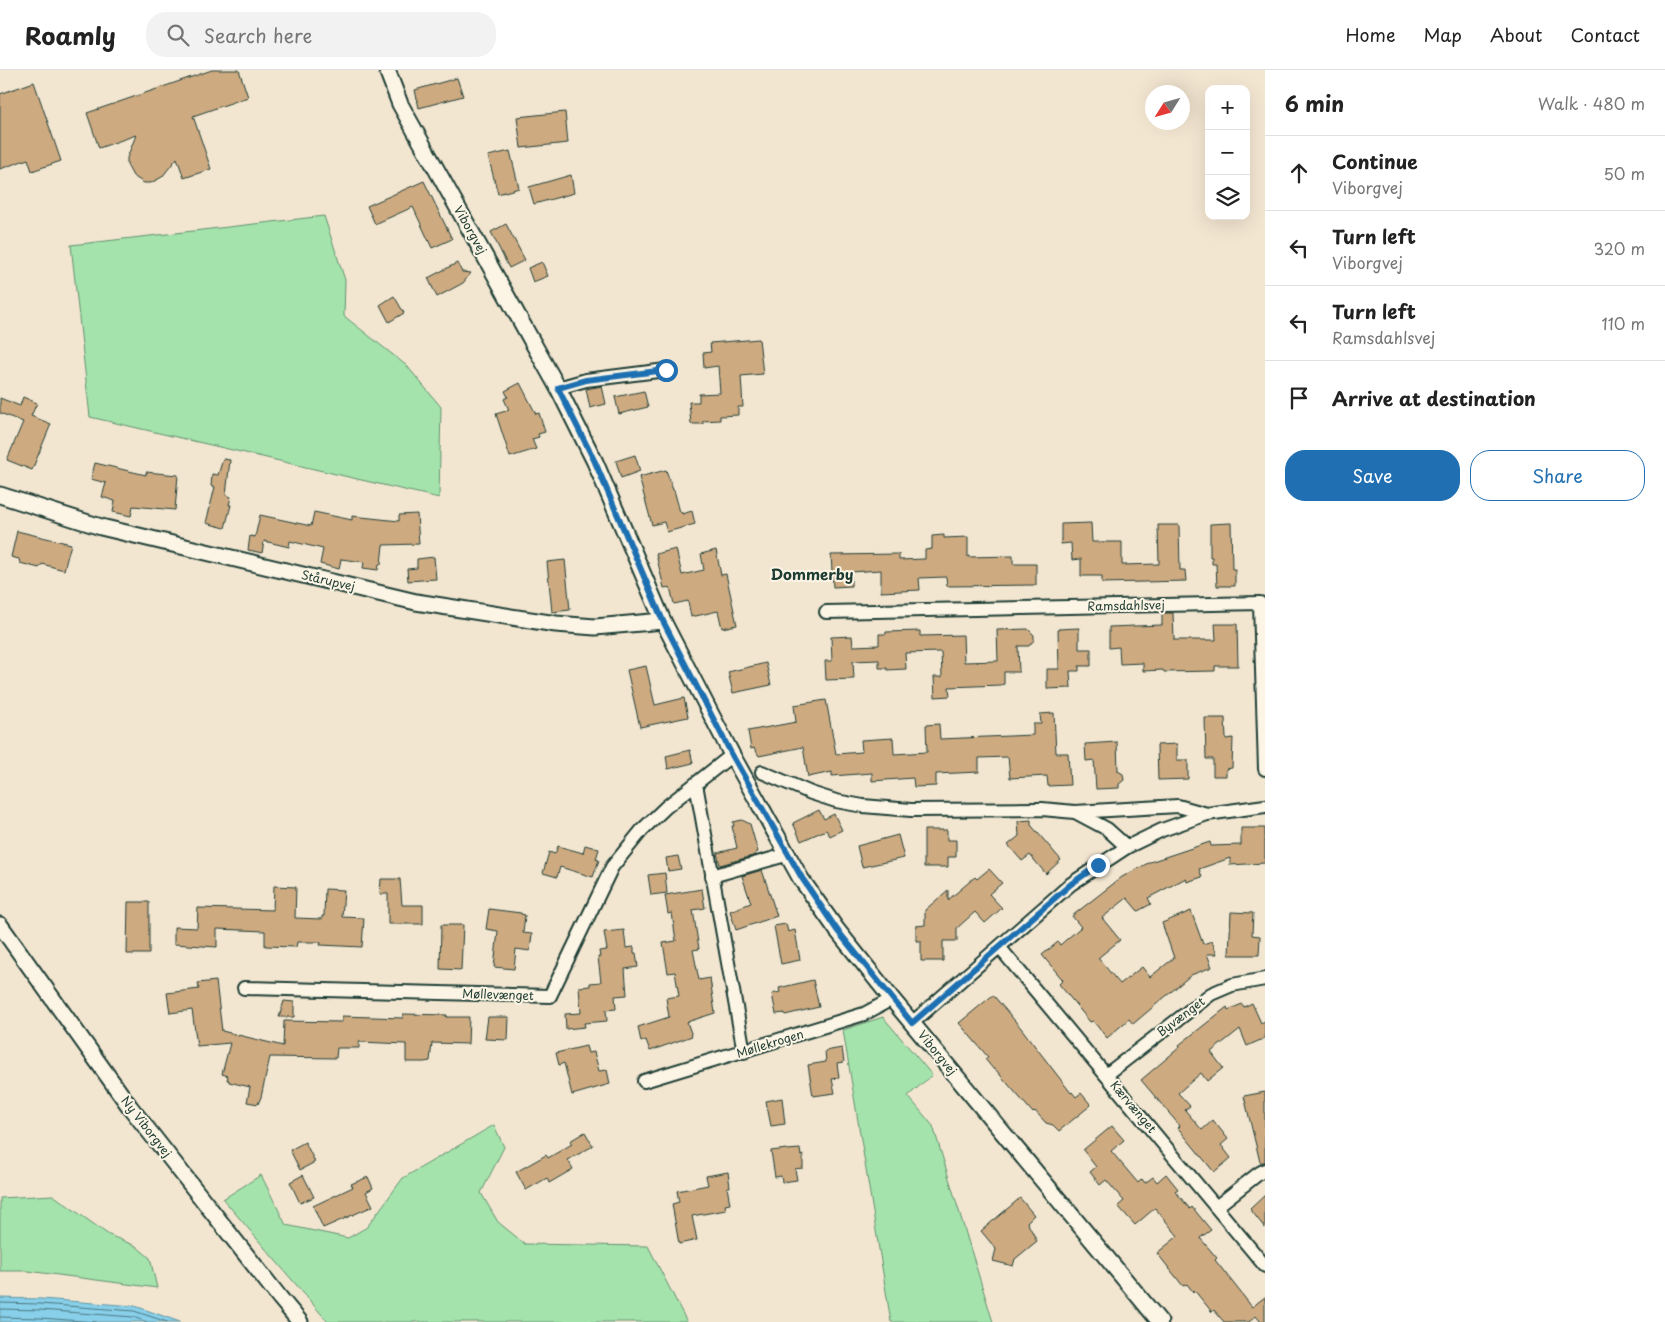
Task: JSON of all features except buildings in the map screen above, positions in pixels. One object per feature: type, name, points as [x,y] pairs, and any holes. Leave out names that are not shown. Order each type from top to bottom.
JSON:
[{"type":"street","name":"Viborgvej","points":[[387,70],[400,104],[558,388],[595,462],[663,621],[732,755],[802,878],[837,930],[892,999],[1160,1322]]},
{"type":"street","points":[[558,388],[586,380],[666,370]]},
{"type":"street","name":"Stårupvej","points":[[0,495],[101,527],[416,602],[556,624],[588,627],[663,621]]},
{"type":"street","name":"Ramsdahlsvej","points":[[826,612],[1260,603],[1265,770]]},
{"type":"street","name":"Møllevænget","points":[[244,988],[550,996],[612,867],[642,830],[666,807],[732,755]]},
{"type":"street","points":[[762,772],[819,796],[863,806],[911,810],[1042,809],[1075,812],[1178,806],[1207,814]]},
{"type":"street","points":[[696,784],[744,1052]]},
{"type":"street","points":[[912,1023],[1071,884],[1127,847],[1162,830],[1207,814],[1265,806]]},
{"type":"street","points":[[1075,812],[1107,829],[1127,847]]},
{"type":"street","points":[[712,876],[788,854]]},
{"type":"street","name":"Ny Viborgvej","points":[[0,924],[130,1107],[300,1322]]},
{"type":"street","name":"Kærvænget","points":[[1000,948],[1265,1266]]},
{"type":"street","name":"Byvænget","points":[[1106,1075],[1211,994],[1232,985],[1265,979]]},
{"type":"street","name":"Møllekrogen","points":[[644,1081],[864,1014],[892,999]]},
{"type":"street","points":[[1216,1207],[1265,1170]]},
{"type":"green space","points":[[324,216],[345,280],[344,316],[407,366],[441,407],[439,498],[90,417],[71,245]]},
{"type":"green space","points":[[883,1017],[932,1075],[908,1096],[933,1126],[993,1322],[891,1322],[843,1030]]},
{"type":"green space","points":[[494,1125],[504,1147],[481,1193],[498,1222],[525,1244],[648,1246],[687,1322],[328,1322],[223,1199],[261,1175],[286,1225],[348,1238],[367,1227],[403,1178]]},
{"type":"green space","points":[[53,1195],[109,1235],[136,1246],[150,1258],[157,1288],[28,1271],[0,1271],[0,1198]]},
{"type":"water","points":[[0,1298],[135,1306],[180,1322],[0,1322]]},
{"type":"district","name":"Dommerby","points":[[812,575]]},
{"type":"route","points":[[666,370],[586,380],[558,388],[595,462],[663,621],[732,755],[802,878],[837,930],[912,1023],[1071,884],[1098,865]]}]
